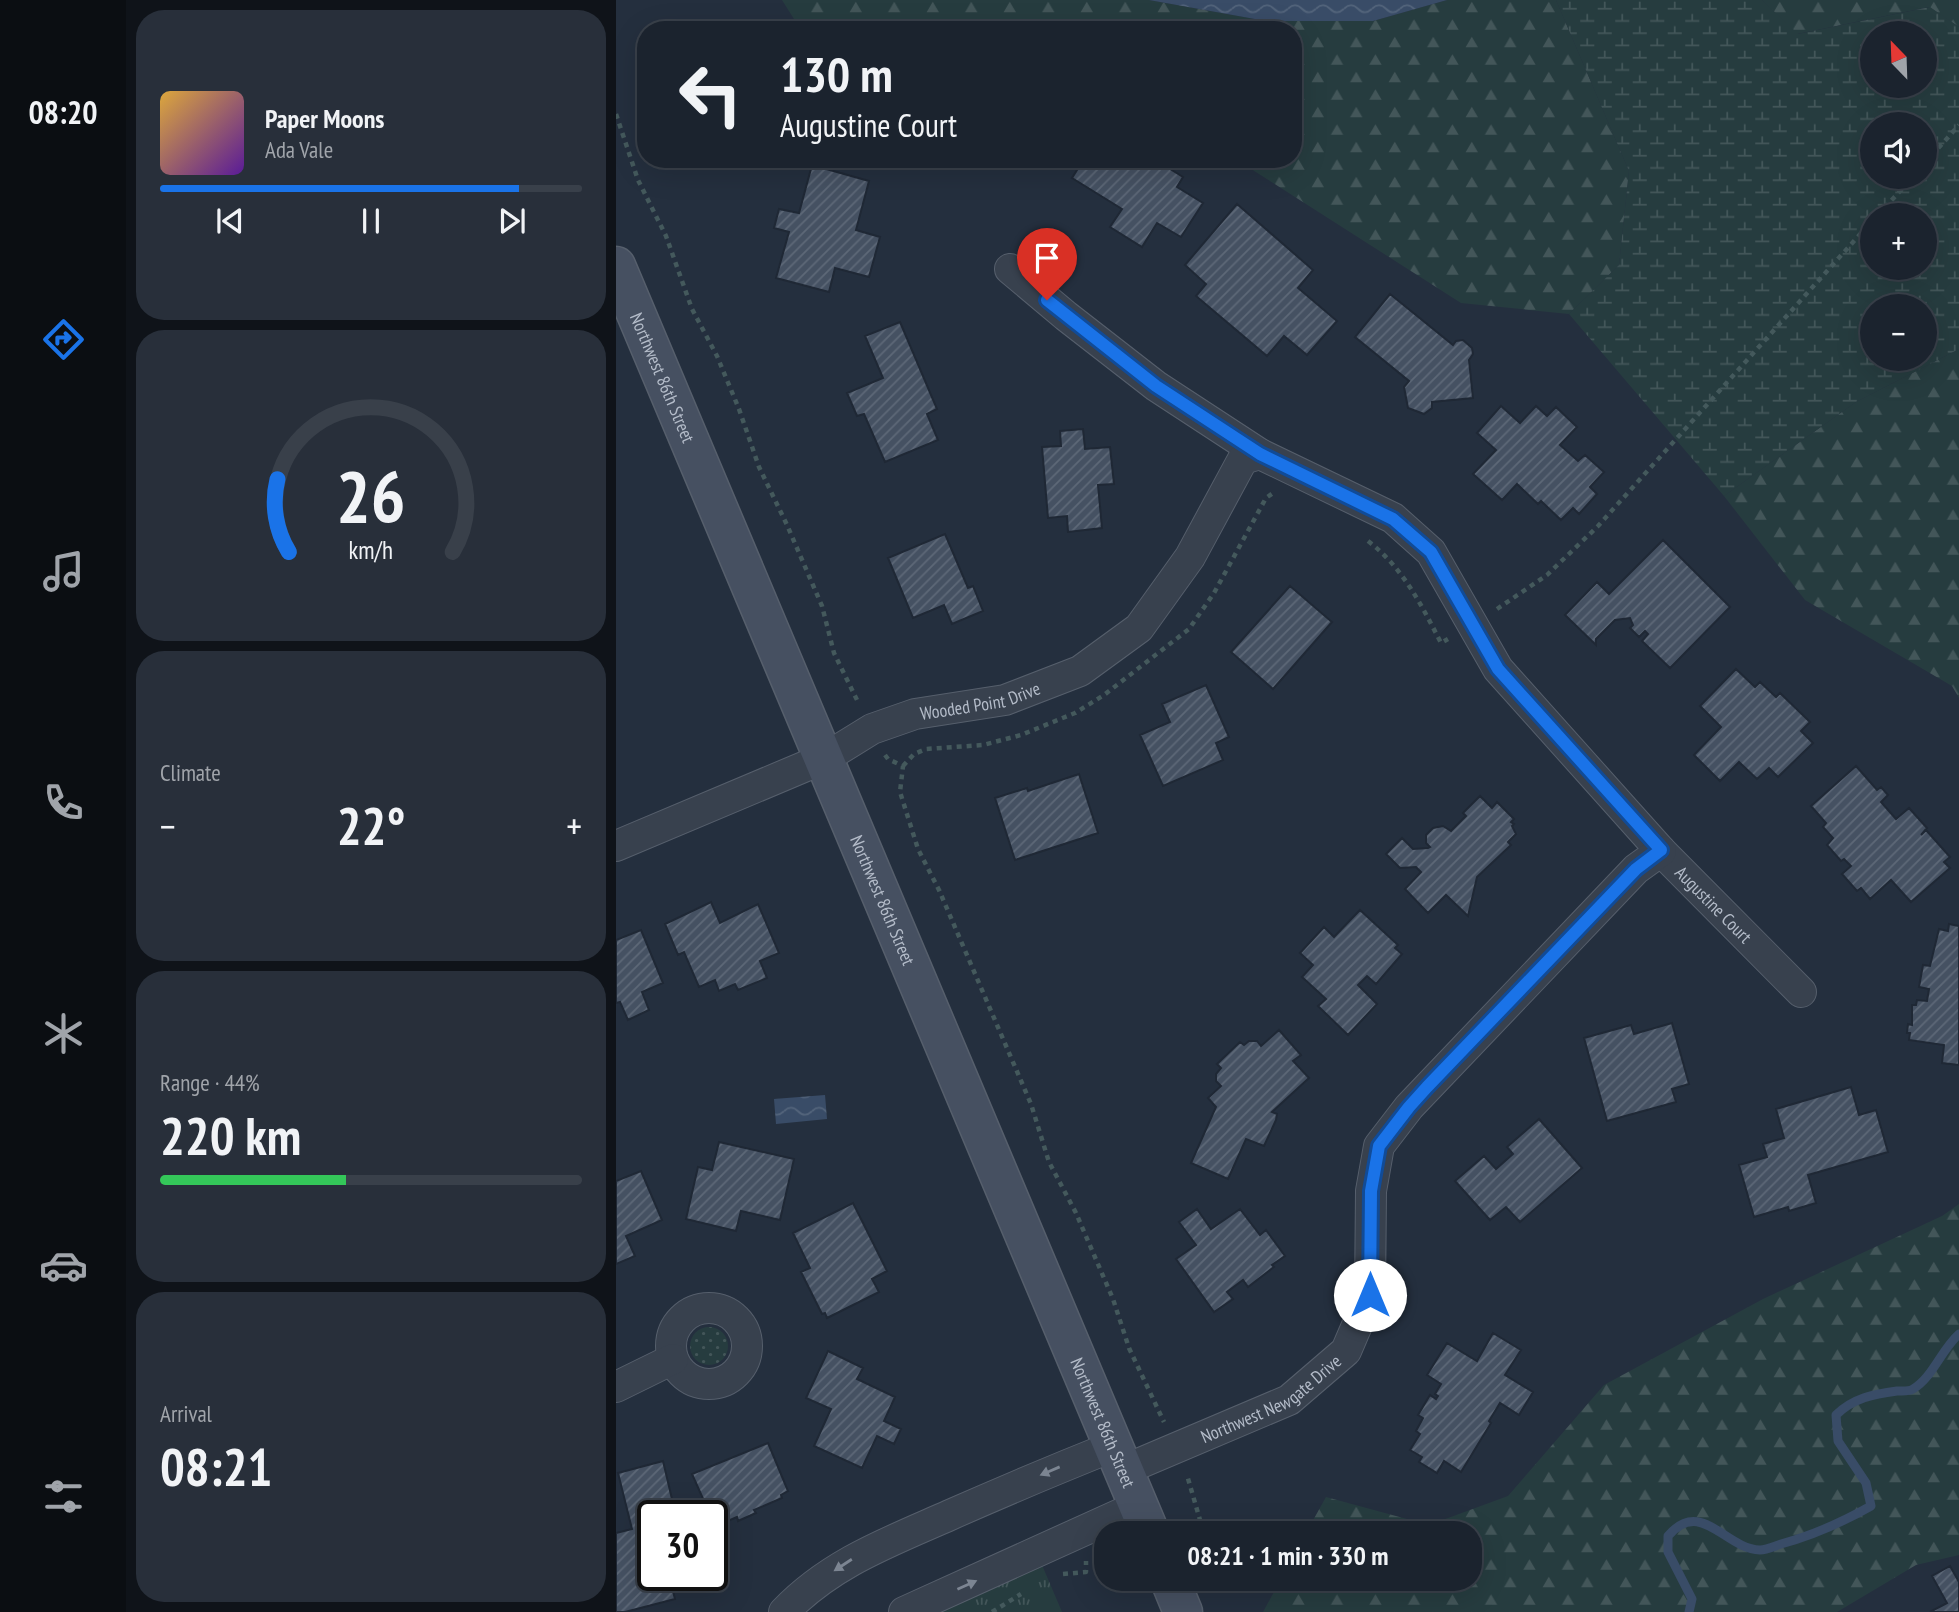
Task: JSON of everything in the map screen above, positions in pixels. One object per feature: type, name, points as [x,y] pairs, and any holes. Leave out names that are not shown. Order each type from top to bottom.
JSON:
[{"type":"main road","name":"Northwest 86th Street","points":[[616,265],[1144,1519]]},
{"type":"main road","points":[[1174,1591],[1183,1612]]},
{"type":"street","name":"Augustine Court","points":[[1010,269],[1156,386],[1260,454],[1393,519],[1431,552],[1498,669],[1661,850],[1801,992]]},
{"type":"street","name":"Wooded Point Drive","points":[[616,846],[825,758],[872,729],[915,714],[1005,700],[1080,671],[1139,628],[1190,557],[1243,458],[1260,454]]},
{"type":"street","name":"Northwest Newgate Drive","points":[[784,1612],[799,1597],[846,1562],[1053,1470],[1176,1449],[1289,1399],[1346,1351],[1370,1295],[1371,1191],[1379,1146],[1427,1087],[1636,869],[1661,850]]},
{"type":"street","points":[[616,1387],[673,1359]]},
{"type":"street","points":[[904,1612],[1144,1519]]},
{"type":"path","points":[[616,114],[638,180],[666,236],[692,309],[717,356],[759,467],[822,606],[834,653],[888,759],[903,766],[900,792],[918,849],[939,890],[1031,1104],[1049,1162],[1076,1213],[1113,1299],[1129,1348],[1176,1449],[1200,1520]]},
{"type":"path","points":[[1937,150],[1959,125]]},
{"type":"path","points":[[1889,203],[1902,189]]},
{"type":"path","points":[[1364,538],[1387,556],[1404,577],[1441,643],[1547,575],[1590,535],[1860,234]]},
{"type":"path","points":[[1053,1578],[1063,1574],[1086,1572]]},
{"type":"path","points":[[992,1612],[1032,1588]]},
{"type":"green space","points":[[782,0],[1149,0],[1266,21],[795,21]]},
{"type":"green space","points":[[1447,0],[1556,0],[1629,171],[1619,265],[1569,314],[1461,303],[1250,168],[1302,168],[1302,21],[1373,21]]},
{"type":"green space","points":[[1556,0],[1762,0],[1798,34],[1860,21],[1860,98],[1937,98],[1937,21],[1862,21],[1930,7],[1959,27],[1959,349],[1937,360],[1937,294],[1860,294],[1860,371],[1916,371],[1856,402],[1724,496],[1569,314],[1619,265],[1629,171]]},
{"type":"green space","points":[[1762,0],[1959,0],[1959,27],[1929,7],[1797,34]]},
{"type":"green space","points":[[1959,349],[1959,698],[1952,686],[1805,600],[1724,496],[1856,402],[1916,371],[1937,371],[1937,360]]},
{"type":"green space","points":[[1959,1204],[1959,1555],[1916,1565],[1837,1612],[1263,1612],[1274,1591],[1482,1591],[1482,1521],[1440,1521],[1508,1496],[1604,1385],[1763,1299],[1942,1216]]},
{"type":"green space","points":[[709,1327],[722,1333],[728,1346],[722,1359],[709,1365],[696,1359],[690,1346],[696,1333]]},
{"type":"green space","points":[[1326,1497],[1414,1521],[1313,1521]]},
{"type":"green space","points":[[1042,1565],[1062,1612],[929,1612]]},
{"type":"water","points":[[1149,0],[1447,0],[1373,21],[1266,21]]},
{"type":"water","points":[[825,1095],[827,1119],[776,1124],[774,1099]]},
{"type":"building","points":[[811,168],[823,168],[869,181],[856,230],[880,237],[869,277],[835,268],[829,292],[776,278],[789,232],[774,228],[779,209],[799,213]]},
{"type":"building","points":[[1078,168],[1168,168],[1183,177],[1177,187],[1203,203],[1181,237],[1157,223],[1142,247],[1110,227],[1122,209],[1072,178]]},
{"type":"building","points":[[1237,204],[1313,270],[1298,288],[1337,321],[1307,355],[1284,336],[1267,356],[1196,296],[1206,284],[1185,265]]},
{"type":"building","points":[[1390,294],[1453,345],[1456,341],[1463,340],[1472,348],[1473,354],[1469,360],[1473,398],[1432,402],[1432,408],[1424,414],[1408,408],[1404,387],[1409,381],[1355,337]]},
{"type":"building","points":[[900,322],[937,409],[927,414],[938,440],[885,462],[864,414],[857,416],[847,393],[883,378],[865,336]]},
{"type":"building","points":[[1501,406],[1520,423],[1536,406],[1547,416],[1556,407],[1577,427],[1560,445],[1578,461],[1585,455],[1604,472],[1590,487],[1597,494],[1579,514],[1573,508],[1561,520],[1541,501],[1538,504],[1517,484],[1502,500],[1473,474],[1496,450],[1477,433]]},
{"type":"building","points":[[1083,429],[1085,449],[1110,447],[1114,484],[1098,485],[1102,528],[1068,532],[1067,516],[1048,518],[1042,447],[1061,446],[1060,431]]},
{"type":"building","points":[[945,534],[968,588],[973,586],[983,611],[952,624],[944,605],[913,618],[888,558]]},
{"type":"building","points":[[1663,540],[1730,607],[1670,668],[1642,641],[1648,634],[1645,631],[1639,637],[1630,628],[1633,625],[1630,618],[1615,620],[1596,639],[1596,645],[1565,615],[1597,582],[1609,594]]},
{"type":"building","points":[[1290,586],[1332,622],[1273,689],[1231,652]]},
{"type":"building","points":[[1736,669],[1755,687],[1760,682],[1776,697],[1780,693],[1810,722],[1801,731],[1813,743],[1778,777],[1769,768],[1757,779],[1739,762],[1720,781],[1694,755],[1721,727],[1700,706]]},
{"type":"building","points":[[1206,685],[1229,737],[1216,743],[1223,760],[1163,786],[1140,735],[1170,722],[1162,704]]},
{"type":"building","points":[[1856,766],[1877,790],[1881,787],[1888,795],[1881,802],[1896,819],[1909,808],[1927,828],[1921,835],[1926,830],[1950,857],[1944,862],[1950,868],[1911,902],[1891,880],[1870,899],[1861,888],[1857,891],[1842,874],[1851,866],[1844,859],[1841,861],[1827,845],[1833,838],[1823,827],[1826,823],[1811,806]]},
{"type":"building","points":[[1079,774],[1098,833],[1015,860],[995,798],[1027,788],[1028,791]]},
{"type":"building","points":[[1480,796],[1492,808],[1497,802],[1514,819],[1511,822],[1516,834],[1508,842],[1511,845],[1477,877],[1468,916],[1446,895],[1428,913],[1405,889],[1421,872],[1416,867],[1400,868],[1386,854],[1402,838],[1413,849],[1430,847],[1426,843],[1426,835],[1433,828],[1443,826],[1451,831],[1466,816],[1463,813]]},
{"type":"building","points":[[711,902],[720,923],[758,904],[779,953],[760,961],[767,978],[738,990],[735,984],[719,991],[715,980],[699,987],[684,952],[678,955],[665,924]]},
{"type":"building","points":[[1360,910],[1398,945],[1395,948],[1402,954],[1376,984],[1367,976],[1358,985],[1377,1004],[1348,1035],[1318,1006],[1326,999],[1302,977],[1313,965],[1300,953],[1324,927],[1334,937]]},
{"type":"building","points":[[1949,924],[1959,926],[1959,1065],[1942,1063],[1944,1045],[1909,1040],[1910,1033],[1907,1033],[1908,1024],[1912,1025],[1912,1005],[1916,1005],[1917,1000],[1927,1001],[1929,989],[1919,987],[1923,965],[1930,966],[1939,929],[1948,931]]},
{"type":"building","points":[[641,930],[663,983],[642,992],[649,1010],[628,1020],[620,1002],[616,1003],[616,940]]},
{"type":"building","points":[[1672,1023],[1689,1084],[1672,1089],[1676,1102],[1607,1121],[1584,1038],[1631,1025],[1634,1034]]},
{"type":"building","points":[[1279,1030],[1301,1055],[1293,1061],[1309,1078],[1272,1112],[1277,1114],[1276,1120],[1264,1146],[1246,1139],[1228,1179],[1191,1163],[1216,1107],[1208,1098],[1221,1086],[1216,1081],[1216,1074],[1221,1068],[1217,1064],[1240,1042],[1244,1045],[1249,1041],[1257,1041],[1261,1046]]},
{"type":"building","points":[[1851,1087],[1859,1115],[1876,1110],[1888,1152],[1808,1175],[1816,1203],[1789,1211],[1788,1207],[1754,1217],[1739,1165],[1767,1157],[1763,1144],[1784,1138],[1776,1109]]},
{"type":"building","points":[[1539,1119],[1582,1168],[1520,1222],[1506,1207],[1490,1220],[1455,1181],[1484,1156],[1496,1169],[1513,1154],[1507,1147]]},
{"type":"building","points":[[719,1142],[794,1159],[780,1220],[741,1211],[736,1231],[686,1219],[698,1167],[712,1170]]},
{"type":"building","points":[[641,1171],[662,1220],[626,1236],[635,1256],[616,1264],[616,1181]]},
{"type":"building","points":[[853,1203],[887,1271],[872,1279],[879,1292],[827,1318],[825,1313],[822,1314],[801,1272],[810,1268],[793,1233]]},
{"type":"building","points":[[1197,1209],[1211,1229],[1240,1209],[1260,1235],[1266,1230],[1285,1256],[1248,1287],[1243,1280],[1227,1292],[1233,1299],[1214,1312],[1176,1259],[1196,1245],[1179,1222]]},
{"type":"building","points":[[1493,1333],[1521,1350],[1505,1375],[1533,1392],[1519,1415],[1500,1403],[1461,1472],[1444,1461],[1437,1473],[1419,1462],[1422,1457],[1410,1450],[1420,1434],[1416,1431],[1423,1418],[1418,1415],[1430,1395],[1436,1399],[1438,1396],[1435,1394],[1441,1384],[1427,1375],[1447,1343],[1477,1361]]},
{"type":"building","points":[[828,1351],[863,1368],[857,1379],[895,1397],[884,1421],[901,1429],[894,1444],[877,1436],[862,1468],[814,1446],[831,1409],[806,1398]]},
{"type":"building","points":[[768,1443],[788,1491],[781,1495],[782,1498],[754,1510],[756,1513],[738,1521],[737,1517],[728,1521],[728,1500],[704,1500],[692,1474]]},
{"type":"building","points":[[663,1461],[672,1500],[637,1500],[637,1591],[673,1591],[675,1599],[625,1612],[616,1612],[616,1533],[632,1529],[618,1473]]},
{"type":"building","points":[[1950,1566],[1959,1582],[1959,1612],[1930,1612],[1947,1603],[1932,1576]]},
{"type":"waterway","points":[[1689,1612],[1692,1599],[1668,1552],[1668,1536],[1680,1525],[1702,1523],[1747,1548],[1762,1550],[1816,1533],[1871,1506],[1866,1483],[1838,1441],[1836,1415],[1864,1398],[1913,1389],[1926,1378],[1959,1334]]},
{"type":"route","points":[[1047,300],[1156,386],[1260,454],[1393,519],[1431,552],[1498,669],[1661,850],[1636,869],[1427,1087],[1379,1146],[1371,1191],[1370,1295]]}]
